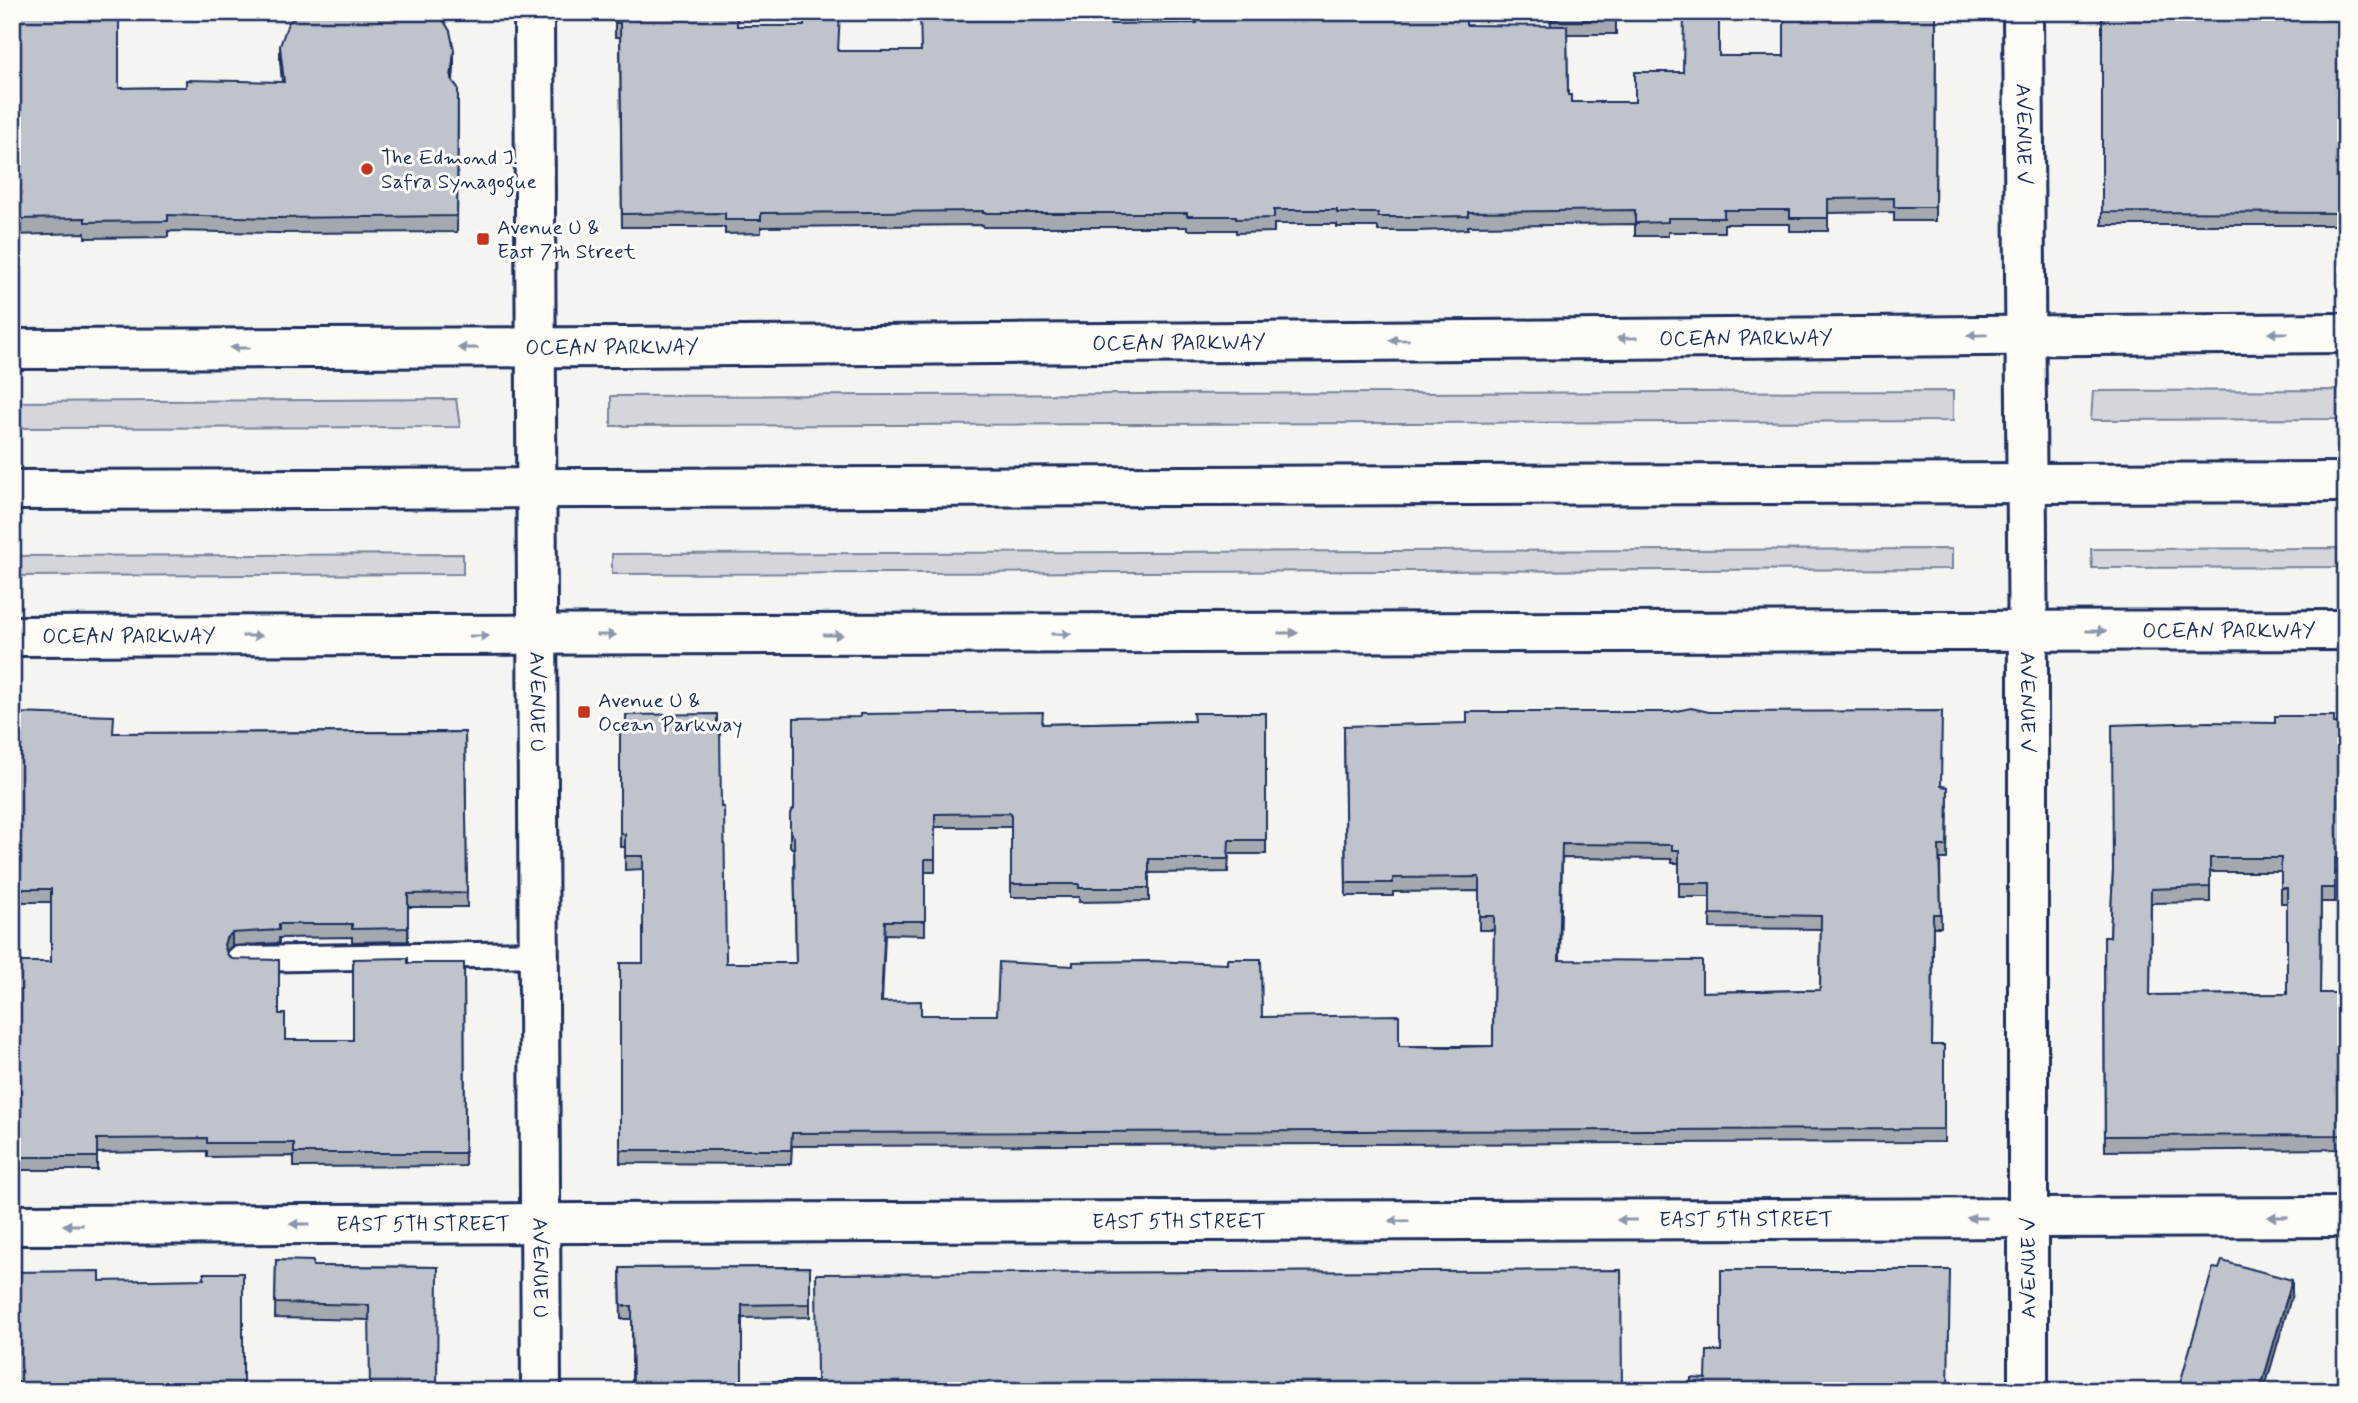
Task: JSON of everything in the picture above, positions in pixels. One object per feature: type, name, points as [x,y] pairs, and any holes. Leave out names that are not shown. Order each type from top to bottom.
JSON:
[{"type":"street","name":"AVENUE U","points":[[534,12],[541,1391]]},
{"type":"street","name":"AVENUE V","points":[[2024,12],[2028,1391]]},
{"type":"street","name":"OCEAN PARKWAY","points":[[12,349],[2346,333]]},
{"type":"street","points":[[12,490],[2346,482]]},
{"type":"street","name":"OCEAN PARKWAY","points":[[12,636],[2346,630]]},
{"type":"street","name":"EAST 5TH STREET","points":[[12,1225],[2346,1217]]},
{"type":"lane","points":[[239,959],[539,954]]},
{"type":"shaded area","points":[[2346,390],[2346,419],[2091,420],[2093,391]]},
{"type":"shaded area","points":[[1953,391],[1953,421],[611,426],[611,396]]},
{"type":"shaded area","points":[[456,399],[460,427],[12,428],[12,402]]},
{"type":"shaded area","points":[[2346,548],[2346,567],[2092,568],[2091,549]]},
{"type":"shaded area","points":[[1952,549],[1952,569],[612,574],[612,554]]},
{"type":"shaded area","points":[[463,554],[463,574],[12,576],[12,556]]},
{"type":"building","points":[[12,12],[119,12],[119,88],[186,87],[186,80],[284,82],[280,46],[288,23],[301,12],[434,12],[442,18],[450,31],[454,50],[451,79],[458,88],[457,216],[277,218],[168,215],[168,221],[85,222],[85,218],[12,219]]},
{"type":"building","points":[[615,12],[737,12],[737,26],[804,26],[804,12],[840,12],[838,51],[921,51],[920,12],[1110,12],[1110,24],[1197,23],[1197,12],[1466,12],[1466,25],[1567,26],[1568,95],[1571,95],[1571,102],[1635,102],[1635,72],[1683,72],[1684,12],[1719,12],[1719,56],[1784,56],[1784,12],[1936,12],[1935,207],[1894,207],[1894,198],[1828,199],[1828,218],[1790,218],[1790,210],[1724,210],[1724,218],[1668,218],[1668,222],[1635,223],[1635,210],[1468,212],[1468,216],[1378,217],[1378,213],[1337,213],[1337,210],[1274,210],[1274,218],[1236,219],[1236,216],[1187,216],[1187,213],[983,211],[761,213],[761,220],[725,220],[725,213],[622,214],[620,23],[615,23]]},
{"type":"building","points":[[1551,12],[1616,12],[1616,20],[1551,20]]},
{"type":"building","points":[[2102,12],[2346,12],[2346,213],[2102,212]]},
{"type":"building","points":[[1691,708],[1709,712],[1942,711],[1941,786],[1948,787],[1947,846],[1939,846],[1941,914],[1933,914],[1932,1045],[1944,1045],[1944,1129],[792,1133],[791,1150],[620,1150],[620,963],[643,963],[643,856],[625,856],[625,834],[620,834],[620,728],[626,728],[626,715],[717,714],[717,728],[720,728],[721,807],[724,807],[726,963],[796,963],[794,837],[790,832],[790,813],[794,809],[794,718],[860,717],[860,714],[1043,712],[1042,724],[1194,721],[1193,713],[1266,713],[1266,840],[1229,840],[1228,859],[1149,859],[1149,888],[1011,884],[1011,813],[935,814],[935,859],[925,859],[925,921],[885,921],[881,1002],[921,1001],[921,1015],[997,1015],[999,962],[1073,966],[1073,962],[1227,964],[1227,959],[1261,959],[1262,1017],[1399,1015],[1399,1046],[1456,1047],[1493,1046],[1494,916],[1479,916],[1479,877],[1393,878],[1393,883],[1346,883],[1344,726],[1467,723],[1467,712],[1672,712]],"holes":[[[1562,844],[1672,845],[1672,850],[1679,850],[1679,883],[1710,883],[1710,914],[1821,916],[1820,990],[1702,992],[1702,961],[1559,960]]]},
{"type":"building","points":[[12,713],[114,716],[113,733],[465,732],[467,893],[408,894],[408,928],[352,929],[352,924],[279,924],[279,930],[232,933],[226,938],[224,945],[232,959],[279,960],[279,1014],[285,1014],[285,1040],[353,1040],[353,959],[408,958],[408,963],[464,963],[465,1153],[294,1153],[294,1143],[207,1143],[207,1138],[97,1139],[97,1157],[12,1157],[12,962],[51,962],[51,889],[12,889]]},
{"type":"building","points":[[2275,716],[2334,716],[2334,723],[2346,723],[2346,858],[2335,858],[2335,888],[2321,888],[2320,993],[2346,993],[2346,1135],[2105,1136],[2104,937],[2110,937],[2113,870],[2112,725],[2275,723]],"holes":[[[2210,858],[2281,858],[2281,888],[2287,888],[2287,994],[2150,995],[2151,889],[2210,887]]]},
{"type":"building","points":[[276,1260],[313,1261],[313,1266],[438,1267],[437,1391],[370,1391],[369,1305],[275,1303]]},
{"type":"building","points":[[2222,1261],[2292,1280],[2260,1391],[2179,1391],[2213,1268],[2219,1269]]},
{"type":"building","points":[[810,1267],[810,1304],[742,1305],[742,1381],[817,1381],[816,1274],[1621,1270],[1622,1391],[633,1391],[632,1306],[621,1306],[620,1268]]},
{"type":"building","points":[[1721,1270],[1950,1270],[1948,1391],[1691,1391],[1691,1378],[1706,1379],[1707,1351],[1721,1351]]},
{"type":"building","points":[[100,1271],[100,1281],[204,1279],[204,1273],[243,1273],[243,1391],[20,1391],[20,1382],[12,1382],[12,1272]]},
{"type":"place","name":"The Edmond J. Safra Synagogue","points":[[367,169]]},
{"type":"place","name":"Avenue U & East 7th Street","points":[[483,239]]},
{"type":"place","name":"Avenue U & Ocean Parkway","points":[[584,712]]}]
